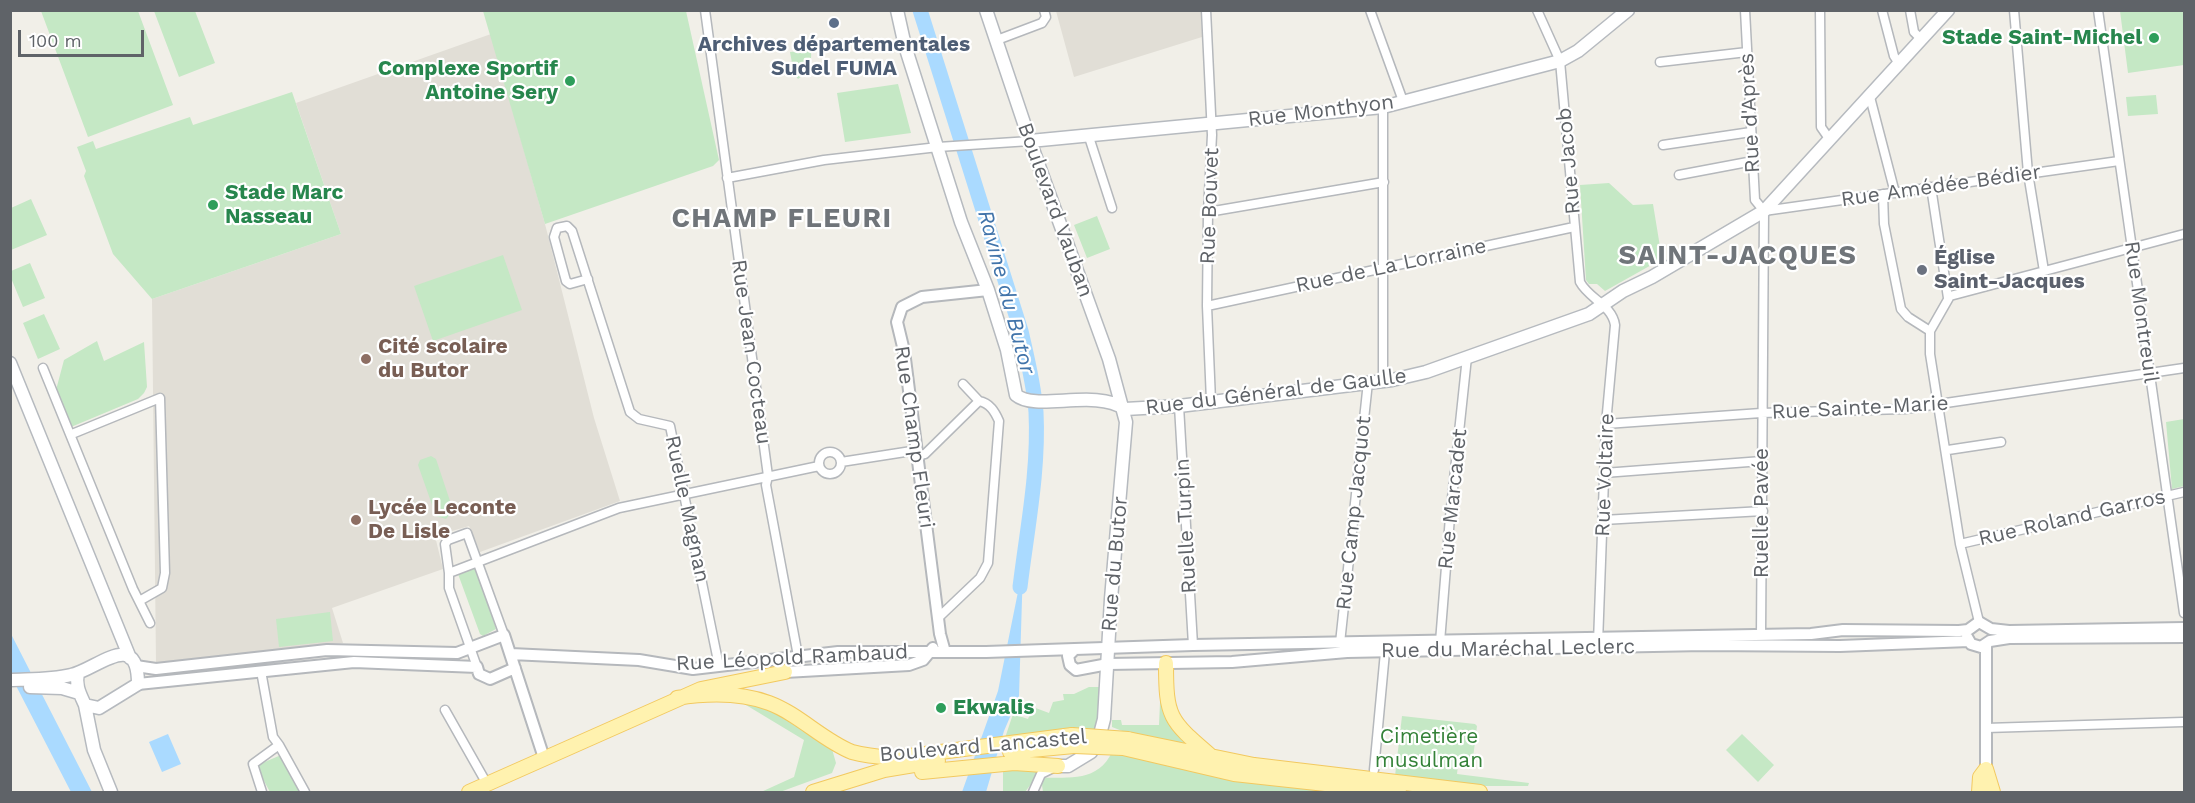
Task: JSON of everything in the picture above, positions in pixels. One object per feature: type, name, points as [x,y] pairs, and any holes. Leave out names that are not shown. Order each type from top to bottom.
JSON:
[{"type":"main road","points":[[897,10],[905,46],[942,146],[961,222],[988,291]]},
{"type":"main road","name":"Boulevard Vauban","points":[[986,10],[1125,409]]},
{"type":"main road","name":"Rue Monthyon","points":[[1030,141],[1383,107],[1560,61],[1578,51],[1628,10]]},
{"type":"main road","name":"Rue du Général de Gaulle","points":[[988,291],[1006,350],[1013,390],[1021,399],[1089,399],[1112,403],[1125,409],[1179,406],[1383,381],[1413,375],[1589,314],[1604,306],[1611,298],[1764,212],[1948,10]]},
{"type":"main road","points":[[10,363],[118,632],[133,662],[138,684],[99,708],[90,727]]},
{"type":"main road","points":[[1089,399],[1106,391],[1115,378]]},
{"type":"main road","name":"Rue du Butor","points":[[1058,766],[1068,766],[1091,752],[1099,738],[1104,719],[1126,426],[1125,409]]},
{"type":"main road","points":[[112,655],[118,632]]},
{"type":"main road","points":[[11,685],[40,682],[78,673],[112,655],[122,654],[133,662]]},
{"type":"main road","points":[[1166,663],[1168,710],[1178,724],[1212,757]]},
{"type":"main road","points":[[677,698],[728,681],[785,672]]},
{"type":"main road","points":[[78,673],[76,682],[85,705],[94,750],[111,792]]},
{"type":"main road","points":[[40,682],[79,693]]},
{"type":"main road","name":"Boulevard Lancastel","points":[[677,698],[722,694],[757,699],[786,711],[836,744],[872,756],[933,762],[1006,743],[1073,741],[1126,744],[1254,765],[1480,792]]},
{"type":"main road","name":"Rue Léopold Rambaud","points":[[469,792],[677,698]]},
{"type":"main road","points":[[85,705],[99,708]]},
{"type":"main road","name":"Boulevard Lancastel","points":[[1017,757],[1073,741]]},
{"type":"main road","name":"Boulevard Lancastel","points":[[1126,744],[1234,774],[1399,792]]},
{"type":"main road","points":[[817,791],[933,762],[1017,757],[1058,766]]},
{"type":"main road","points":[[1979,792],[1980,777],[1986,769]]},
{"type":"main road","points":[[1986,769],[1994,792]]},
{"type":"street","name":"Rue Jean Cocteau","points":[[705,10],[768,476],[766,485],[798,656]]},
{"type":"street","points":[[997,40],[1042,23],[1046,17],[1044,10]]},
{"type":"street","name":"Rue Bouvet","points":[[1206,10],[1211,123],[1207,306],[1211,401]]},
{"type":"street","points":[[1370,10],[1403,101]]},
{"type":"street","name":"Rue Jacob","points":[[1537,10],[1560,61],[1580,282],[1587,293],[1604,306]]},
{"type":"street","name":"Rue d'Après","points":[[1745,10],[1755,200],[1764,212]]},
{"type":"street","points":[[1820,10],[1821,127],[1830,140]]},
{"type":"street","points":[[1882,10],[1894,56],[1900,64]]},
{"type":"street","points":[[1910,10],[1914,32],[1922,40]]},
{"type":"street","points":[[2013,10],[2028,172],[2044,271]]},
{"type":"street","name":"Rue Montreuil","points":[[2097,10],[2184,613]]},
{"type":"street","points":[[1660,62],[1747,52]]},
{"type":"street","points":[[1870,98],[1895,193]]},
{"type":"street","points":[[1383,107],[1383,381]]},
{"type":"street","points":[[1664,145],[1751,132]]},
{"type":"street","points":[[1088,135],[1112,208]]},
{"type":"street","points":[[728,178],[824,160],[942,146],[1030,141]]},
{"type":"street","points":[[1679,175],[1753,161]]},
{"type":"street","name":"Rue Amédée Bédier","points":[[1764,212],[2028,172],[2119,161]]},
{"type":"street","points":[[1208,212],[1384,182]]},
{"type":"street","points":[[1931,187],[1949,297],[1930,331],[1930,354],[1948,450],[1960,544],[1979,622],[1970,639],[1981,658],[1986,686]]},
{"type":"street","points":[[1883,194],[1884,224],[1901,309],[1908,317],[1930,331]]},
{"type":"street","name":"Ruelle Pavée","points":[[1761,635],[1763,511],[1761,413],[1766,252],[1764,212]]},
{"type":"street","name":"Ruelle Magnan","points":[[588,279],[570,284],[566,281],[554,237],[557,228],[567,226],[572,231],[588,279],[630,412],[639,419],[670,426],[719,666]]},
{"type":"street","name":"Rue de La Lorraine","points":[[1207,306],[1574,226]]},
{"type":"street","points":[[1949,297],[2184,234]]},
{"type":"street","points":[[965,292],[983,278]]},
{"type":"street","name":"Rue Champ Fleuri","points":[[945,652],[940,634],[919,452],[904,351],[897,322],[898,313],[902,307],[922,297],[988,291]]},
{"type":"street","name":"Rue Voltaire","points":[[1598,643],[1606,424],[1615,325],[1610,312],[1604,306]]},
{"type":"street","name":"Rue Marcadet","points":[[1440,642],[1450,516],[1467,357]]},
{"type":"street","points":[[43,368],[72,434],[133,589],[141,600],[150,623]]},
{"type":"street","name":"Rue Sainte-Marie","points":[[1606,424],[1761,413],[1940,406],[2184,368]]},
{"type":"street","name":"Rue Camp Jacquot","points":[[1340,643],[1368,382]]},
{"type":"street","points":[[938,618],[980,578],[988,562],[999,421],[989,405],[979,401],[963,384]]},
{"type":"street","points":[[72,434],[160,398],[165,573],[162,588],[141,600]]},
{"type":"street","points":[[841,462],[919,452],[925,454],[979,401]]},
{"type":"street","name":"Ruelle Turpin","points":[[1179,406],[1192,645]]},
{"type":"street","points":[[1948,450],[2001,442]]},
{"type":"street","points":[[827,452],[836,454],[841,462],[839,470],[831,474],[825,474],[819,466],[820,457],[827,452]]},
{"type":"street","points":[[1604,473],[1762,461]]},
{"type":"street","points":[[449,573],[619,508],[819,466]]},
{"type":"street","name":"Rue Roland Garros","points":[[1960,544],[2184,492]]},
{"type":"street","points":[[1603,520],[1763,511]]},
{"type":"street","points":[[519,687],[509,677],[484,678],[477,667],[449,588],[445,544],[448,540],[467,533],[511,654],[519,687],[544,758]]},
{"type":"street","points":[[1979,622],[1991,628],[2032,631],[2184,628]]},
{"type":"street","points":[[1986,792],[1986,686],[1991,628]]},
{"type":"street","name":"Rue du Maréchal Leclerc","points":[[1075,649],[1068,656],[1071,668],[1076,670],[1108,664],[1852,630],[1970,639],[1988,643],[2184,637]]},
{"type":"street","points":[[930,652],[940,634]]},
{"type":"street","points":[[133,662],[156,669],[327,650],[457,652],[504,635]]},
{"type":"street","name":"Rue du Maréchal Leclerc","points":[[1042,650],[1192,645],[1440,642],[1850,646],[1970,639]]},
{"type":"street","points":[[1160,647],[1166,663]]},
{"type":"street","name":"Rue Léopold Rambaud","points":[[511,654],[639,660],[681,668],[719,666],[838,652],[1042,650]]},
{"type":"street","name":"Rue Léopold Rambaud","points":[[785,672],[909,665],[923,660],[930,652]]},
{"type":"street","points":[[1374,770],[1385,652]]},
{"type":"street","points":[[138,684],[354,662],[477,667]]},
{"type":"street","points":[[500,676],[515,668]]},
{"type":"street","points":[[261,671],[273,737],[305,792]]},
{"type":"street","points":[[446,710],[487,784]]},
{"type":"street","points":[[1986,728],[2183,722]]},
{"type":"street","points":[[262,792],[253,764],[279,745]]},
{"type":"street","points":[[1032,792],[1041,774],[1058,766]]},
{"type":"shaded area","points":[[1056,11],[1201,11],[1202,37],[1074,77]]},
{"type":"shaded area","name":"Cité scolaire du Butor","points":[[491,34],[545,224],[594,418],[620,501],[480,552],[469,526],[435,536],[443,569],[332,608],[343,643],[156,663],[152,299],[341,234],[296,103]]},
{"type":"green space","points":[[41,11],[138,11],[173,105],[88,137]]},
{"type":"green space","points":[[154,11],[195,11],[215,63],[179,77]]},
{"type":"green space","points":[[483,11],[686,11],[719,160],[713,166],[545,224]]},
{"type":"green space","name":"Stade Saint-Michel","points":[[2120,11],[2184,11],[2184,65],[2128,73]]},
{"type":"green space","points":[[811,50],[809,67],[798,79],[794,74],[790,52]]},
{"type":"green space","points":[[898,84],[911,133],[845,142],[837,93]]},
{"type":"green space","name":"Stade Marc Nasseau","points":[[292,92],[341,234],[152,299],[113,254],[84,176],[86,171],[77,147],[93,141],[96,149],[190,117],[193,125]]},
{"type":"green space","points":[[2156,95],[2158,114],[2128,116],[2126,97]]},
{"type":"green space","points":[[1609,183],[1633,205],[1653,204],[1662,259],[1605,291],[1597,284],[1589,284],[1586,280],[1580,185]]},
{"type":"green space","points":[[31,199],[47,235],[11,250],[11,208]]},
{"type":"green space","points":[[1097,216],[1110,249],[1087,258],[1074,225]]},
{"type":"green space","points":[[503,255],[522,310],[433,341],[414,286]]},
{"type":"green space","points":[[30,263],[45,298],[23,307],[11,278],[11,271]]},
{"type":"green space","points":[[44,314],[60,349],[38,359],[23,323]]},
{"type":"green space","points":[[97,341],[104,361],[144,342],[147,387],[138,399],[71,427],[56,390],[64,360]]},
{"type":"green space","points":[[2184,419],[2184,486],[2172,489],[2166,422]]},
{"type":"green space","points":[[431,456],[436,459],[453,510],[446,519],[436,516],[418,465],[420,460]]},
{"type":"green space","points":[[476,567],[496,629],[483,636],[480,634],[458,574]]},
{"type":"green space","points":[[330,612],[333,641],[279,647],[276,619]]},
{"type":"green space","points":[[1161,680],[1166,713],[1175,726],[1199,748],[1130,734],[1112,727],[1112,720],[1121,720],[1122,725],[1159,725]]},
{"type":"green space","points":[[1089,687],[1100,687],[1099,693],[1102,693],[1096,730],[1005,738],[1013,714],[1028,719],[1033,707],[1049,713],[1053,702],[1064,700],[1063,694],[1074,694]]},
{"type":"green space","points":[[755,704],[772,711],[832,749],[836,763],[832,773],[780,792],[761,792],[794,777],[804,740],[746,705]]},
{"type":"green space","name":"Cimetière musulman","points":[[1402,716],[1475,724],[1477,726],[1472,766],[1458,765],[1457,774],[1529,783],[1528,786],[1464,786],[1395,776]]},
{"type":"green space","points":[[1742,734],[1774,765],[1758,782],[1726,750]]},
{"type":"green space","points":[[1112,752],[1364,792],[1043,792],[1041,778],[1073,777],[1091,773],[1106,762]]},
{"type":"green space","points":[[281,755],[298,792],[270,792],[257,768],[260,764]]},
{"type":"green space","points":[[1003,768],[1041,771],[1025,792],[1003,792]]},
{"type":"water","points":[[1023,567],[1019,696],[1004,731],[986,792],[962,792],[998,691]]},
{"type":"water","points":[[10,632],[92,792],[71,792],[11,676]]},
{"type":"water","points":[[168,734],[181,764],[162,772],[149,742]]},
{"type":"waterway","name":"Ravine du Butor","points":[[920,10],[1021,331],[1032,381],[1036,412],[1036,456],[1020,587]]},
{"type":"place","name":"Archives départementales Sudel FUMA","points":[[834,23]]},
{"type":"place","name":"Stade Saint-Michel","points":[[2154,38]]},
{"type":"place","name":"Complexe Sportif Antoine Sery","points":[[570,81]]},
{"type":"place","name":"Stade Marc Nasseau","points":[[213,205]]},
{"type":"place","name":"Église Saint-Jacques","points":[[1922,270]]},
{"type":"place","name":"Cité scolaire du Butor","points":[[366,359]]},
{"type":"place","name":"Lycée Leconte De Lisle","points":[[356,520]]},
{"type":"place","name":"Ekwalis","points":[[941,708]]},
{"type":"district","name":"CHAMP FLEURI","points":[[782,219]]},
{"type":"district","name":"SAINT-JACQUES","points":[[1738,256]]}]
